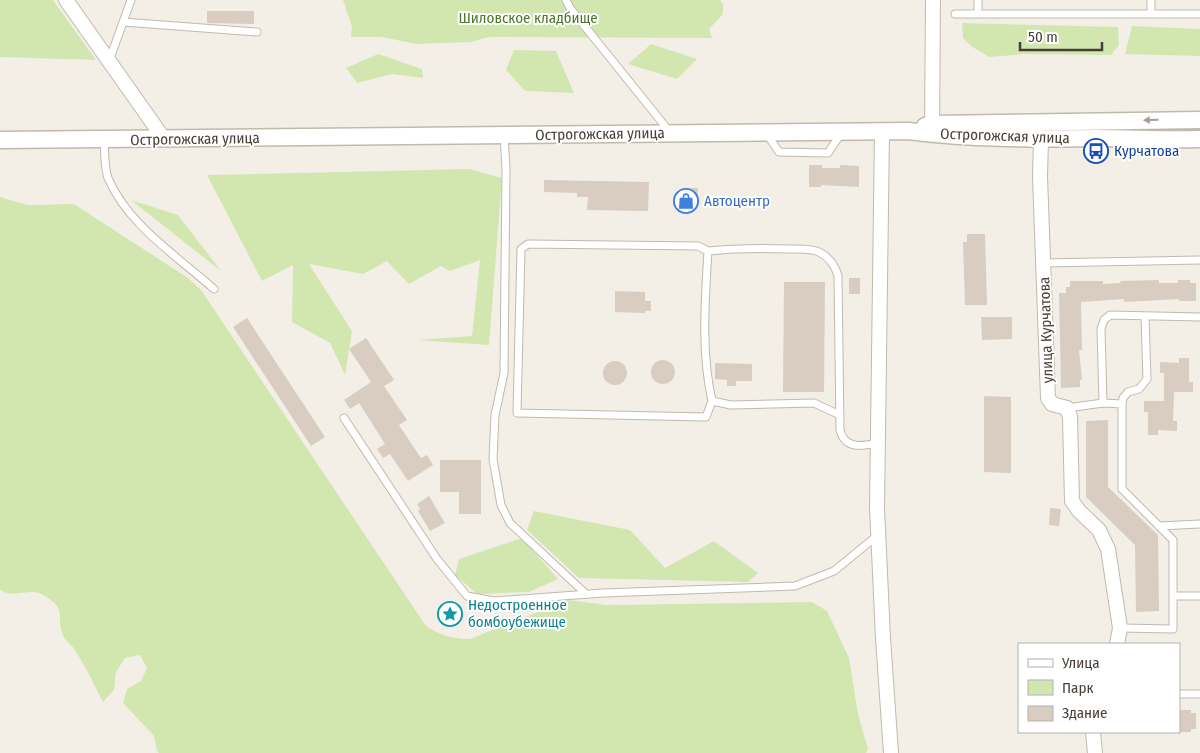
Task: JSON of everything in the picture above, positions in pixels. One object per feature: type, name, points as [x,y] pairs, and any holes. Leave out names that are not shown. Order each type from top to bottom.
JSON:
[{"type":"street","points":[[66,0],[164,139]]},
{"type":"street","points":[[932,0],[931,129],[1200,120]]},
{"type":"street","name":"Острогожская улица","points":[[0,140],[882,132],[931,129],[1041,140],[1097,138],[1200,139]]},
{"type":"street","points":[[882,132],[878,535],[891,753]]},
{"type":"street","name":"улица Курчатова","points":[[1041,140],[1040,176],[1048,398],[1052,404],[1067,408]]},
{"type":"street","points":[[1067,408],[1070,417],[1072,500],[1079,511],[1099,530],[1108,549],[1120,628],[1117,643]]},
{"type":"street","points":[[1093,733],[1095,753]]},
{"type":"lane","points":[[109,61],[131,0]]},
{"type":"lane","points":[[566,0],[570,8],[671,134]]},
{"type":"lane","points":[[978,0],[978,14]]},
{"type":"lane","points":[[1151,0],[1151,14]]},
{"type":"lane","points":[[956,14],[1200,14]]},
{"type":"lane","points":[[123,22],[257,32]]},
{"type":"lane","points":[[504,135],[506,169],[504,373],[495,415],[493,459],[501,505],[510,523],[586,594]]},
{"type":"lane","points":[[104,139],[107,176],[121,202],[149,233],[214,288]]},
{"type":"lane","points":[[708,251],[705,313],[707,377],[712,400],[706,417],[517,413],[521,249],[528,244],[698,246],[708,251],[742,247],[805,249],[818,252],[828,259],[835,267],[838,276],[842,438],[847,443],[860,446],[878,443]]},
{"type":"lane","points":[[1044,263],[1200,260]]},
{"type":"lane","points":[[1103,403],[1101,329],[1104,320],[1110,315],[1200,317]]},
{"type":"lane","points":[[1120,628],[1173,629],[1173,540],[1122,489],[1122,404],[1123,398],[1128,392],[1139,389],[1147,379],[1145,316]]},
{"type":"lane","points":[[712,400],[731,404],[814,403],[840,415]]},
{"type":"lane","points":[[1067,408],[1103,403],[1122,404]]},
{"type":"lane","points":[[344,418],[437,559],[467,596],[494,601],[586,594],[795,586],[834,571],[878,535]]},
{"type":"lane","points":[[1159,526],[1200,524]]},
{"type":"lane","points":[[1173,596],[1200,596]]},
{"type":"lane","points":[[1180,694],[1200,694]]},
{"type":"green space","points":[[0,0],[53,0],[96,60],[0,57]]},
{"type":"green space","name":"Шиловское кладбище","points":[[343,0],[720,0],[723,4],[723,14],[709,29],[712,38],[489,37],[471,42],[416,44],[382,37],[351,37],[352,27]]},
{"type":"green space","points":[[962,23],[1118,27],[1119,45],[1111,55],[1027,54],[989,57],[971,46],[963,38]]},
{"type":"green space","points":[[1132,26],[1200,29],[1200,56],[1125,54]]},
{"type":"green space","points":[[651,44],[697,59],[677,79],[628,64]]},
{"type":"green space","points":[[514,50],[556,51],[574,93],[525,91],[506,70]]},
{"type":"green space","points":[[378,54],[422,69],[423,78],[392,74],[357,83],[346,68]]},
{"type":"green space","points":[[469,169],[502,178],[489,345],[418,340],[472,336],[480,260],[450,271],[441,266],[409,284],[387,261],[363,274],[309,264],[352,331],[345,375],[330,343],[292,322],[293,265],[262,281],[207,175]]},
{"type":"green space","points":[[0,197],[28,205],[74,204],[188,278],[201,290],[426,626],[447,636],[470,639],[568,600],[607,605],[812,602],[827,611],[849,658],[858,714],[868,749],[866,753],[159,753],[154,736],[123,703],[127,689],[141,681],[147,668],[140,655],[125,658],[116,672],[114,690],[103,702],[79,656],[65,639],[60,625],[59,609],[56,604],[36,592],[11,594],[0,590]]},
{"type":"green space","points":[[131,200],[178,215],[221,271]]},
{"type":"green space","points":[[534,511],[630,530],[665,568],[714,541],[758,573],[748,582],[579,578],[527,530]]},
{"type":"green space","points":[[522,538],[558,579],[529,592],[477,594],[455,575],[459,559]]},
{"type":"building","points":[[207,11],[254,11],[254,24],[207,23]]},
{"type":"building","points":[[809,165],[822,165],[822,168],[840,168],[840,165],[859,166],[859,187],[821,185],[821,187],[809,187]]},
{"type":"building","points":[[544,180],[649,182],[648,211],[587,210],[588,197],[577,197],[577,193],[544,192]]},
{"type":"building","name":"Автоцентр","points":[[698,188],[697,209],[675,208],[675,194],[685,194],[686,190]]},
{"type":"building","points":[[967,234],[985,234],[987,305],[965,305],[963,242],[967,242]]},
{"type":"building","points":[[849,278],[860,278],[860,294],[849,294]]},
{"type":"building","points":[[1159,280],[1159,283],[1178,283],[1178,280],[1190,280],[1190,283],[1196,283],[1196,301],[1179,301],[1179,299],[1124,302],[1124,299],[1081,302],[1082,350],[1079,350],[1082,380],[1080,380],[1080,387],[1061,388],[1059,293],[1066,293],[1066,287],[1070,287],[1070,281],[1103,281],[1103,284],[1121,283],[1120,281]]},
{"type":"building","points":[[784,282],[825,282],[824,392],[783,392]]},
{"type":"building","points":[[615,291],[645,292],[645,301],[651,301],[651,311],[645,311],[645,313],[615,312]]},
{"type":"building","points":[[981,317],[1012,317],[1012,339],[982,340]]},
{"type":"building","points":[[247,318],[325,437],[311,446],[233,327]]},
{"type":"building","points":[[366,338],[394,380],[384,386],[407,420],[399,425],[421,458],[427,455],[433,465],[408,481],[390,454],[383,458],[377,449],[385,444],[359,403],[350,409],[344,400],[371,382],[349,349]]},
{"type":"building","points":[[1179,358],[1189,358],[1189,382],[1193,382],[1193,392],[1174,392],[1173,421],[1177,421],[1177,431],[1158,430],[1158,435],[1148,435],[1148,412],[1144,412],[1144,401],[1164,401],[1164,373],[1160,373],[1160,362],[1179,363]]},
{"type":"building","points":[[663,360],[672,363],[675,372],[672,381],[663,384],[654,381],[651,372],[654,363]]},
{"type":"building","points":[[615,361],[624,364],[627,373],[624,382],[615,385],[606,382],[603,373],[606,364]]},
{"type":"building","points":[[715,363],[752,364],[752,381],[736,381],[736,386],[727,386],[727,380],[715,379]]},
{"type":"building","points":[[984,396],[1011,397],[1011,473],[984,472]]},
{"type":"building","points":[[1108,420],[1108,487],[1158,535],[1159,611],[1136,612],[1135,545],[1086,497],[1086,421]]},
{"type":"building","points":[[440,460],[481,460],[481,514],[459,514],[459,492],[440,492]]},
{"type":"building","points":[[429,496],[445,523],[430,531],[418,511],[420,509],[417,504]]},
{"type":"building","points":[[1050,508],[1061,509],[1059,526],[1049,525]]},
{"type":"building","points":[[1180,710],[1191,710],[1191,713],[1196,713],[1196,729],[1191,729],[1191,732],[1180,732]]},
{"type":"place","name":"Курчатова","points":[[1096,151]]},
{"type":"place","name":"Автоцентр","points":[[686,201]]},
{"type":"place","name":"Недостроенное бомбоубежище","points":[[450,614]]}]
